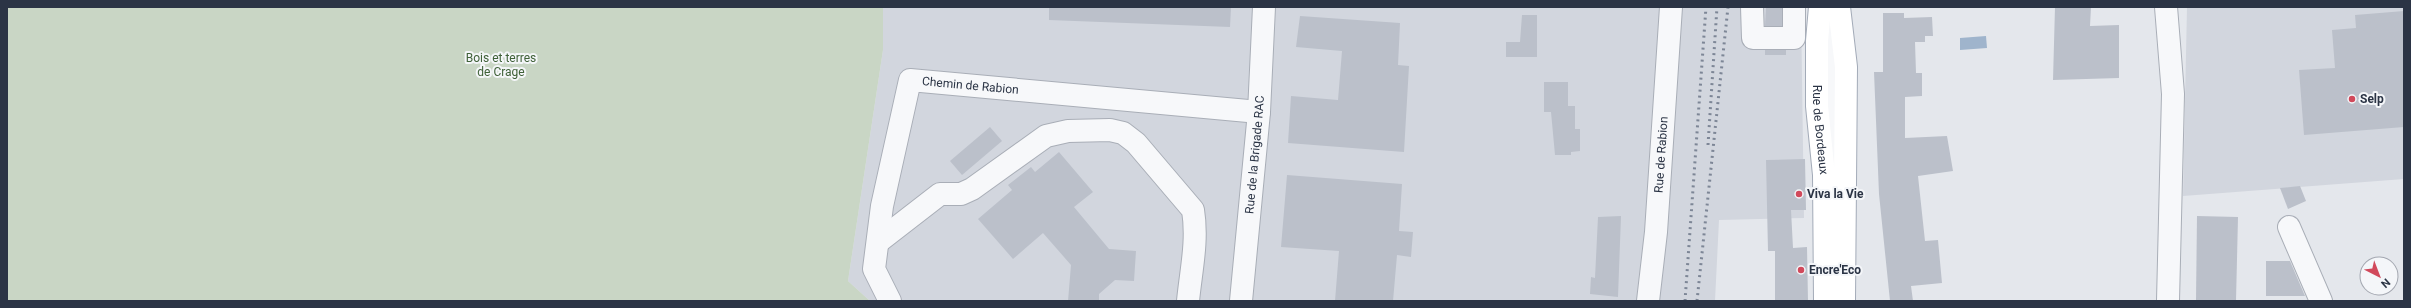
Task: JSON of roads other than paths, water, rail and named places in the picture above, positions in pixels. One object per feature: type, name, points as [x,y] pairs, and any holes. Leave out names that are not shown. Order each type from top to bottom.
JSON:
[{"type":"main road","name":"Rue de Bordeaux","points":[[1820,7],[1817,41],[1817,106],[1824,175],[1826,301]]},
{"type":"main road","name":"Rue de Bordeaux","points":[[1839,7],[1846,67],[1844,301]]},
{"type":"street","name":"Rue de la Brigade RAC","points":[[1240,301],[1259,112],[1264,7]]},
{"type":"street","name":"Rue de Rabion","points":[[1648,301],[1656,232],[1671,7]]},
{"type":"street","points":[[1752,7],[1753,38],[1794,38],[1817,41]]},
{"type":"street","points":[[1794,7],[1794,38]]},
{"type":"street","points":[[1831,7],[1835,301]]},
{"type":"street","points":[[2154,7],[2168,49]]},
{"type":"street","points":[[2166,7],[2172,94],[2168,301]]},
{"type":"street","name":"Chemin de Rabion","points":[[890,301],[874,269],[882,206],[910,80],[1259,112]]},
{"type":"street","points":[[878,242],[926,202],[940,194],[960,194],[972,188],[1046,136],[1068,131],[1110,130],[1123,133],[1136,143],[1193,210],[1195,224],[1193,268],[1188,301]]},
{"type":"street","points":[[2289,227],[2321,301]]},
{"type":"water","points":[[1986,36],[1987,48],[1960,50],[1960,38]]},
{"type":"railway","points":[[1685,301],[1706,7]]},
{"type":"railway","points":[[1708,145],[1717,7]]},
{"type":"railway","points":[[1697,301],[1728,7]]},
{"type":"place","name":"Selp","points":[[2352,99]]},
{"type":"place","name":"Viva la Vie","points":[[1799,194]]},
{"type":"place","name":"Encre'Eco","points":[[1801,270]]},
{"type":"park label","name":"Bois et terres de Crage","points":[[501,65]]}]
